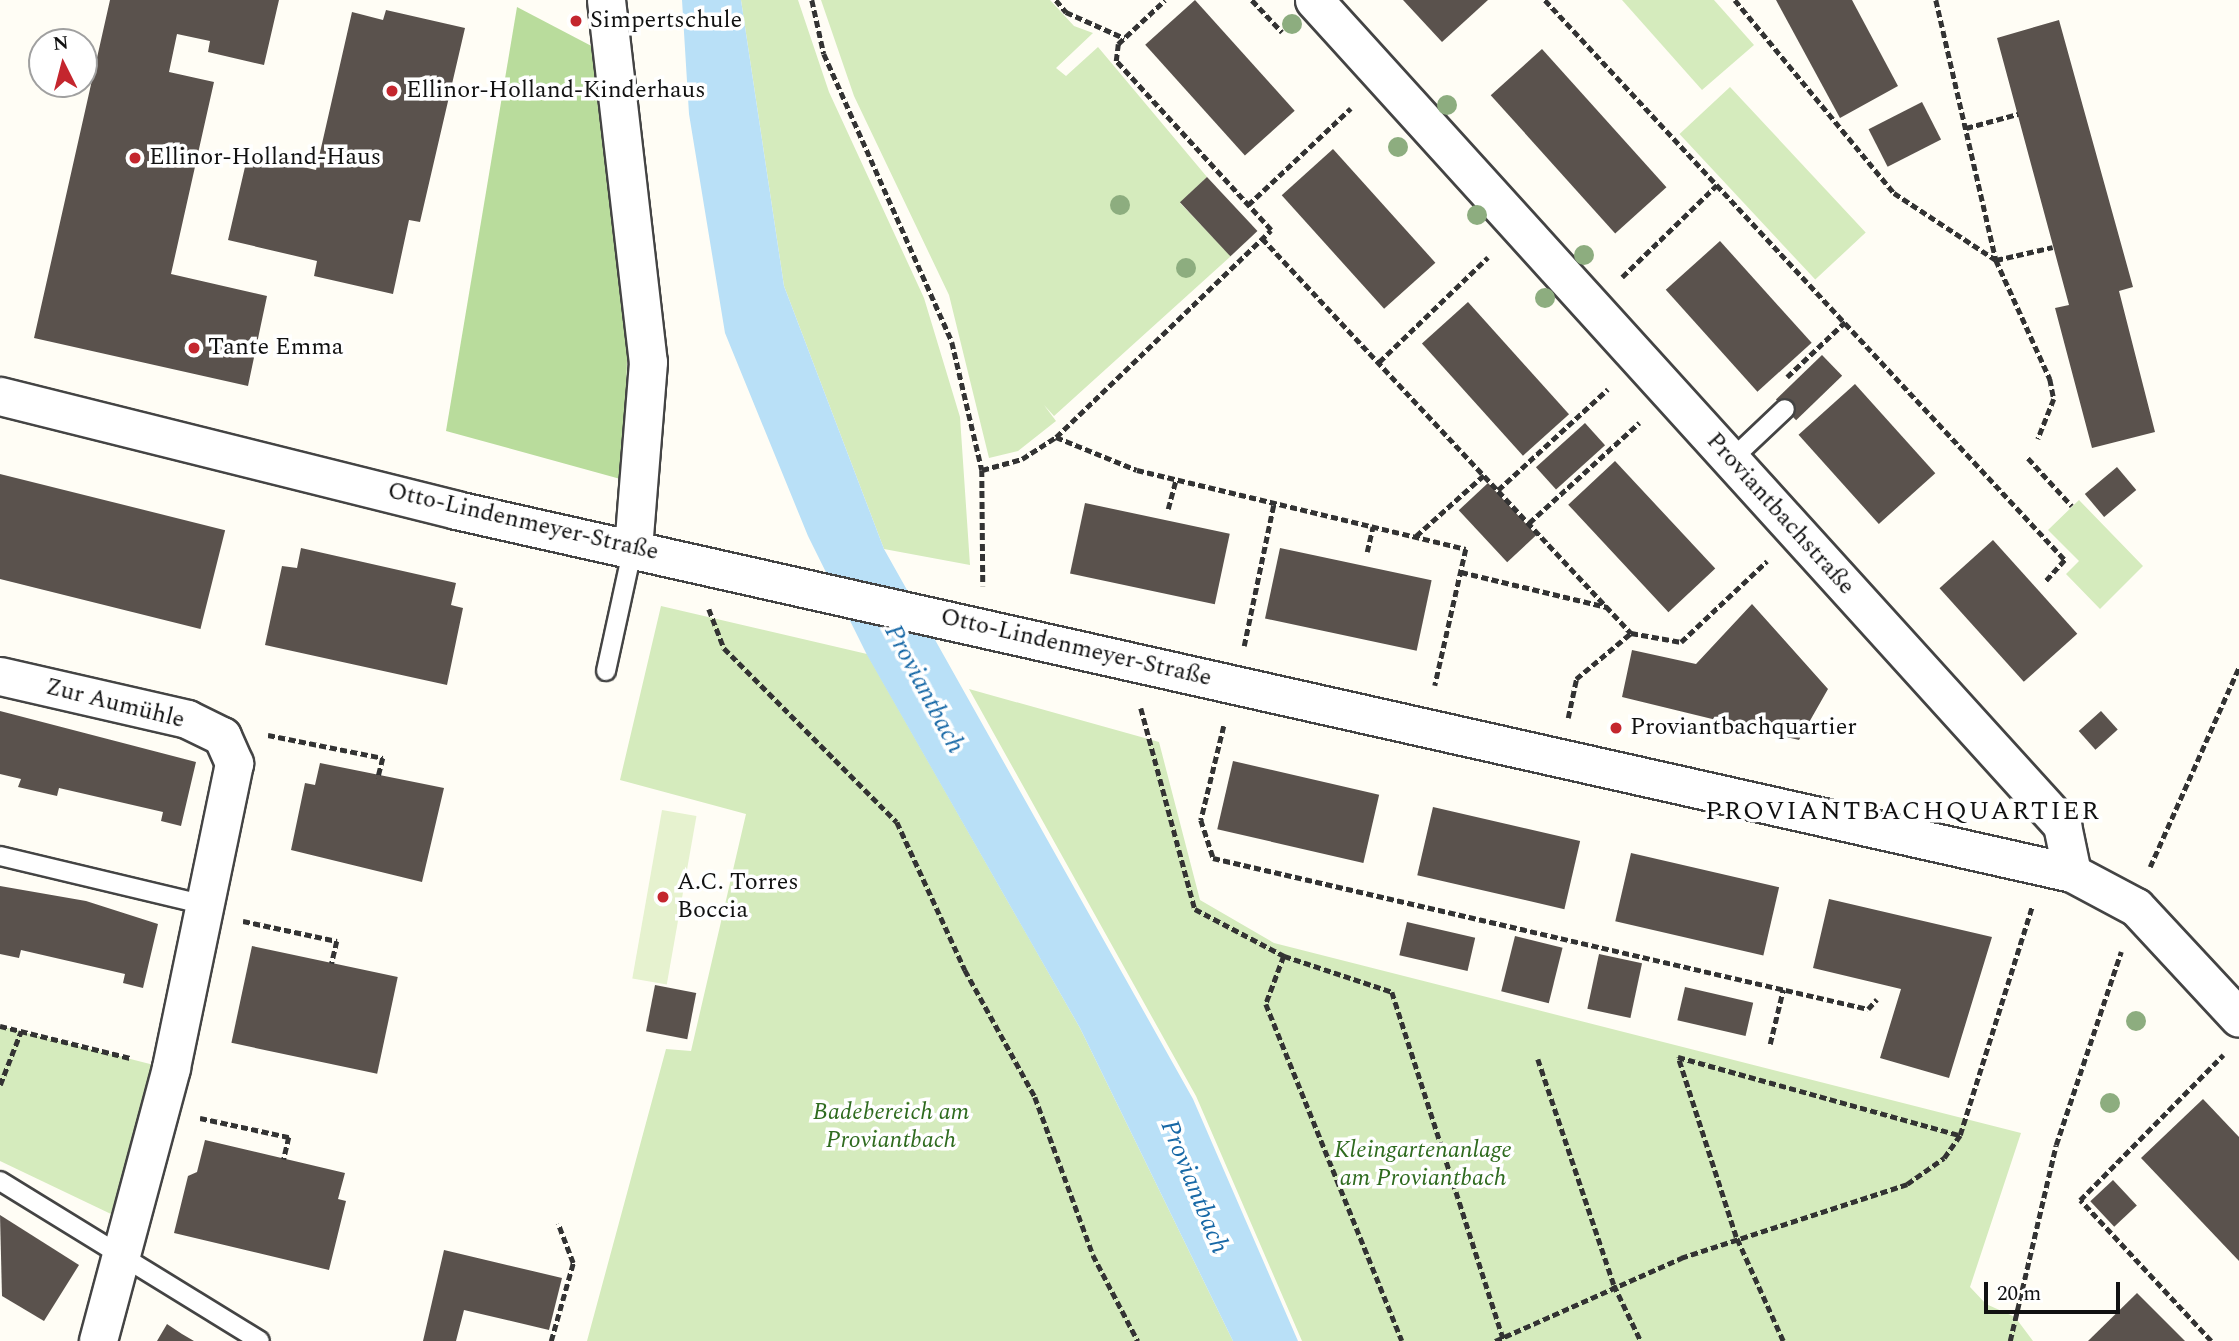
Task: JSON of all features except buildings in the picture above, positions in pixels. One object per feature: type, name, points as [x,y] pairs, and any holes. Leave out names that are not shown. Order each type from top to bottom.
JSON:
[{"type":"street","points":[[606,0],[648,362],[633,547]]},
{"type":"street","name":"Proviantbachstraße","points":[[1314,0],[2062,825],[2072,873]]},
{"type":"street","name":"Otto-Lindenmeyer-Straße","points":[[0,396],[633,547],[1425,729],[2072,873]]},
{"type":"street","name":"Zur Aumühle","points":[[0,676],[187,719],[222,736]]},
{"type":"street","points":[[98,1341],[161,1110],[206,909],[234,763],[222,736]]},
{"type":"street","points":[[2072,873],[2136,906],[2234,1033]]},
{"type":"lane","points":[[1731,460],[1785,409]]},
{"type":"lane","points":[[606,671],[633,547]]},
{"type":"lane","points":[[0,856],[206,909]]},
{"type":"lane","points":[[0,1181],[124,1253],[260,1341]]},
{"type":"path","points":[[812,0],[824,54],[951,342],[982,470],[989,627]]},
{"type":"path","points":[[1056,0],[1066,12],[1124,38]]},
{"type":"path","points":[[982,470],[1022,459],[1056,437],[1271,230],[1116,61],[1124,38],[1165,0]]},
{"type":"path","points":[[1545,0],[2066,560],[2045,582]]},
{"type":"path","points":[[1735,0],[1894,194],[1996,260],[2053,247]]},
{"type":"path","points":[[1936,0],[1996,260],[2050,379],[2054,399],[2038,439]]},
{"type":"path","points":[[1248,205],[1351,108]]},
{"type":"path","points":[[1966,128],[2018,114]]},
{"type":"path","points":[[1591,306],[1717,185]]},
{"type":"path","points":[[1262,238],[1631,633],[1681,642],[1767,561]]},
{"type":"path","points":[[1379,362],[1488,257]]},
{"type":"path","points":[[1498,490],[1609,388]]},
{"type":"path","points":[[1529,523],[1640,422]]},
{"type":"path","points":[[1056,437],[1176,480],[1466,549],[1425,729]]},
{"type":"path","points":[[2028,458],[2072,506]]},
{"type":"path","points":[[1415,537],[1484,475]]},
{"type":"path","points":[[1167,509],[1176,480]]},
{"type":"path","points":[[1274,503],[1235,685],[1201,820],[1213,858],[1868,1009],[1877,999]]},
{"type":"path","points":[[1367,552],[1373,527]]},
{"type":"path","points":[[690,560],[724,648],[897,822],[965,970],[1035,1097],[1093,1255],[1138,1341]]},
{"type":"path","points":[[1461,572],[1607,607]]},
{"type":"path","points":[[1569,710],[1576,679],[1631,633]]},
{"type":"path","points":[[2010,1341],[2056,1145],[2136,906],[2239,667]]},
{"type":"path","points":[[1141,708],[1195,909],[1284,956],[1392,992],[1503,1339]]},
{"type":"path","points":[[222,736],[273,735],[383,758],[379,778]]},
{"type":"path","points":[[206,909],[337,941],[332,963]]},
{"type":"path","points":[[1495,1341],[1614,1284],[1736,1237],[1907,1184],[1944,1158],[1960,1135],[2030,912]]},
{"type":"path","points":[[1284,956],[1266,1004],[1402,1341]]},
{"type":"path","points":[[1770,1044],[1783,990]]},
{"type":"path","points":[[0,1026],[171,1069]]},
{"type":"path","points":[[0,1085],[22,1031]]},
{"type":"path","points":[[2211,1341],[2080,1200],[2234,1033]]},
{"type":"path","points":[[1783,1341],[1736,1237],[1678,1057],[1960,1135]]},
{"type":"path","points":[[1538,1059],[1614,1284],[1641,1341]]},
{"type":"path","points":[[161,1110],[289,1138],[285,1159]]},
{"type":"path","points":[[551,1341],[573,1264],[558,1224]]},
{"type":"green space","points":[[741,0],[798,0],[829,92],[924,298],[960,417],[970,565],[884,549],[784,286]]},
{"type":"green space","points":[[821,0],[1050,0],[1074,26],[1093,33],[1056,68],[1066,76],[1098,47],[1207,177],[1180,203],[1231,256],[1054,416],[1044,405],[1056,421],[1018,451],[989,458],[949,295],[854,96]]},
{"type":"green space","points":[[1622,0],[1714,0],[1754,45],[1702,90]]},
{"type":"green space","points":[[517,7],[601,51],[628,319],[624,480],[446,431]]},
{"type":"green space","points":[[1730,87],[1866,233],[1815,280],[1680,134]]},
{"type":"green space","points":[[2079,500],[2143,566],[2100,609],[2066,574],[2079,561],[2048,530]]},
{"type":"green space","name":"Badebereich am Proviantbach","points":[[661,606],[867,654],[1080,1028],[1233,1341],[587,1341],[666,1049],[691,1051],[746,814],[620,780]]},
{"type":"green space","name":"Kleingartenanlage am Proviantbach","points":[[969,689],[1159,742],[1200,900],[1274,943],[2021,1133],[1970,1287],[1986,1304],[2015,1317],[2033,1341],[1302,1341],[1196,1096]]},
{"type":"green space","name":"A.C. Torres Boccia","points":[[662,810],[696,816],[667,984],[632,978]]},
{"type":"green space","points":[[0,1026],[154,1065],[111,1214],[0,1161]]},
{"type":"water","name":"Proviantbach","points":[[682,0],[741,0],[784,286],[884,549],[1193,1099],[1298,1341],[1233,1341],[1080,1028],[867,655],[808,536],[725,333],[689,114]]},
{"type":"place","name":"Simpertschule","points":[[576,21]]},
{"type":"place","name":"Ellinor-Holland-Kinderhaus","points":[[392,91]]},
{"type":"place","name":"Ellinor-Holland-Haus","points":[[135,158]]},
{"type":"place","name":"Tante Emma","points":[[194,348]]},
{"type":"place","name":"Proviantbachquartier","points":[[1616,728]]},
{"type":"place","name":"A.C. Torres Boccia","points":[[663,897]]},
{"type":"district","name":"PROVIANTBACHQUARTIER","points":[[1903,812]]}]
